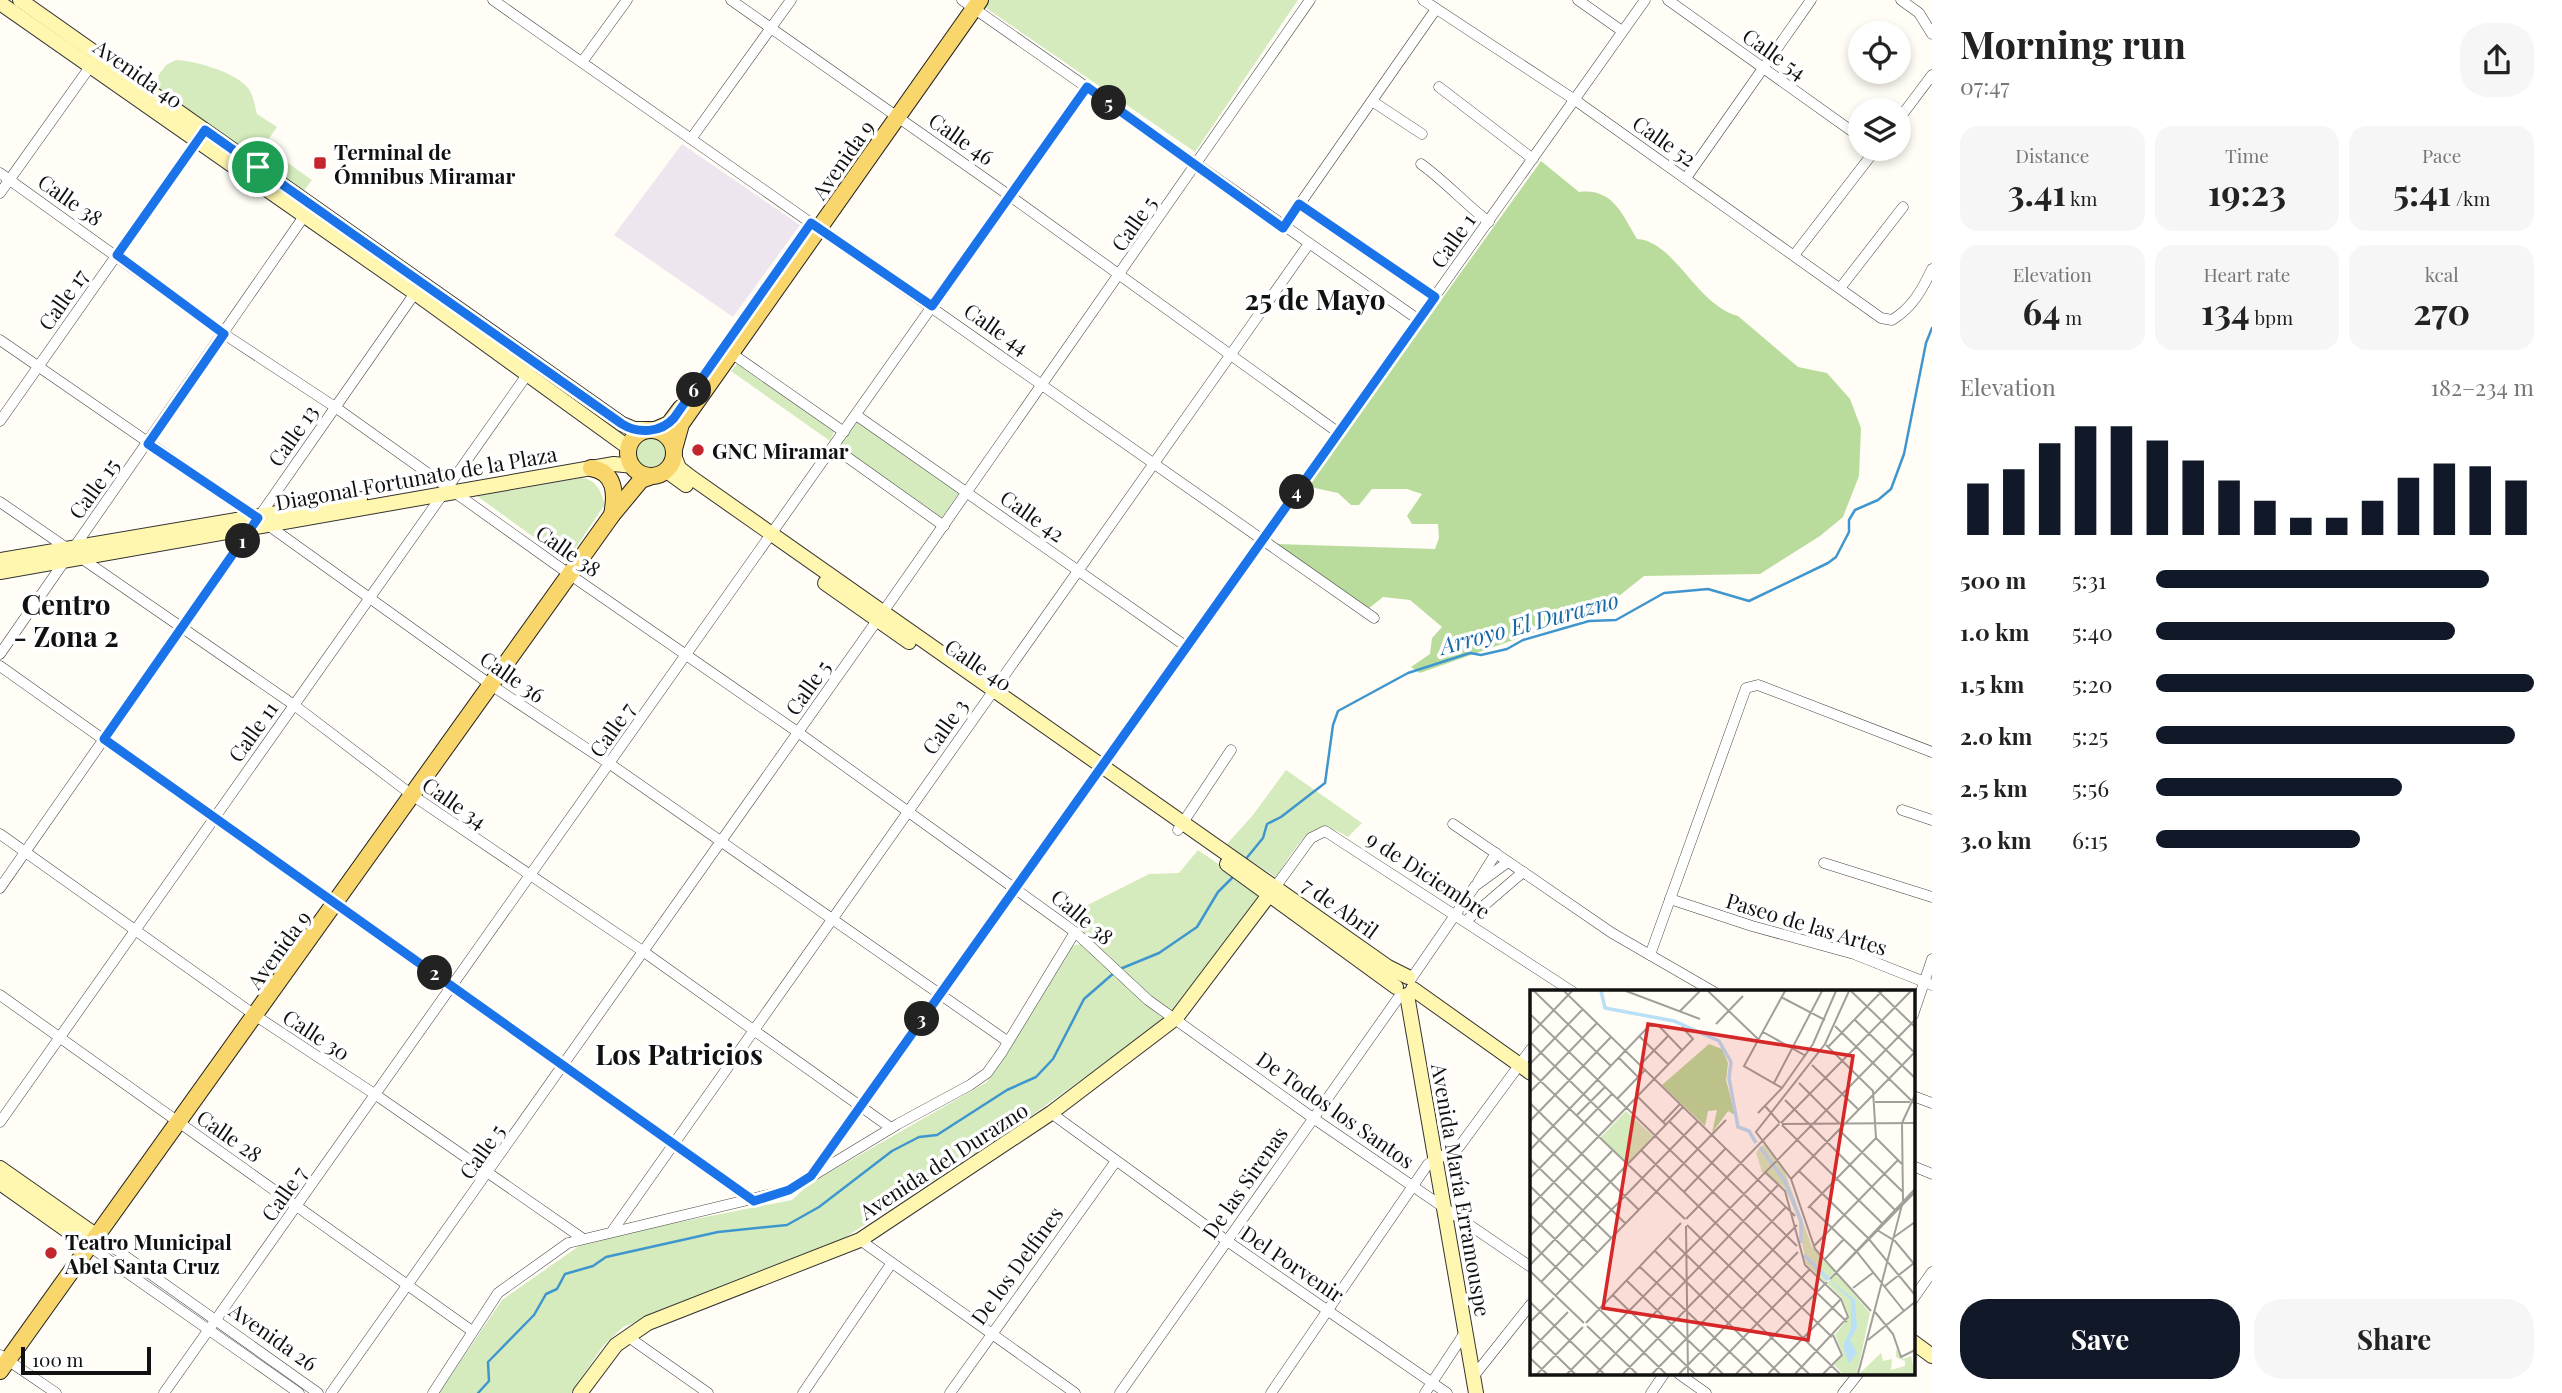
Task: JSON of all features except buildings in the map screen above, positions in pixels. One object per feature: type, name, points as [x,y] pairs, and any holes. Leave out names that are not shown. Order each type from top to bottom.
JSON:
[{"type":"main road","name":"Avenida 40","points":[[20,0],[95,60],[532,368],[628,427],[652,430]]},
{"type":"main road","name":"Avenida 9","points":[[652,430],[674,418],[815,226],[970,2]]},
{"type":"main road","name":"Avenida 40","points":[[0,3],[95,60]]},
{"type":"main road","name":"Avenida 9","points":[[674,452],[681,424],[815,226]]},
{"type":"main road","name":"Avenida 40","points":[[532,368],[629,449]]},
{"type":"main road","points":[[652,430],[668,436],[674,452],[658,474],[634,468],[629,449],[638,434],[652,430]]},
{"type":"main road","name":"Diagonal Fortunato de la Plaza","points":[[0,560],[71,553],[448,488],[606,458],[629,449]]},
{"type":"main road","name":"Calle 40","points":[[674,452],[679,468],[769,538]]},
{"type":"main road","name":"Diagonal Fortunato de la Plaza","points":[[448,488],[614,464],[634,468]]},
{"type":"main road","points":[[591,468],[605,472],[612,482],[615,496],[612,515]]},
{"type":"main road","name":"Avenida 9","points":[[612,515],[635,474],[634,468]]},
{"type":"main road","name":"Avenida 9","points":[[3,1362],[256,1016],[612,515],[641,480],[658,474]]},
{"type":"main road","name":"Calle 40","points":[[658,474],[673,475],[769,538],[1229,859]]},
{"type":"main road","name":"Diagonal Fortunato de la Plaza","points":[[0,572],[71,553]]},
{"type":"main road","name":"7 de Abril","points":[[1229,859],[1388,967],[1406,987],[1526,1069]]},
{"type":"main road","name":"Avenida del Durazno","points":[[580,1393],[616,1345],[648,1323],[860,1240],[1052,1113],[1176,1018],[1273,890]]},
{"type":"main road","name":"Avenida María Erramouspe","points":[[1406,987],[1476,1393]]},
{"type":"main road","name":"Avenida 26","points":[[0,1168],[93,1241]]},
{"type":"main road","name":"Avenida 26","points":[[0,1183],[93,1241]]},
{"type":"main road","points":[[1914,1343],[1932,1356]]},
{"type":"street","name":"Calle 44","points":[[493,0],[1374,618]]},
{"type":"street","points":[[582,62],[627,0]]},
{"type":"street","name":"Calle 46","points":[[731,0],[1010,196],[1339,433]]},
{"type":"street","points":[[691,139],[791,0]]},
{"type":"street","name":"Calle 5","points":[[331,1393],[799,733],[1310,0]]},
{"type":"street","name":"Calle 52","points":[[1423,0],[1575,100],[1881,318],[1892,320],[1904,313],[1923,288],[1932,269]]},
{"type":"street","points":[[1577,0],[1622,31]]},
{"type":"street","name":"Calle 1","points":[[582,1238],[758,1200],[789,1190],[811,1176],[1645,0]]},
{"type":"street","name":"Calle 54","points":[[1668,0],[1848,128]]},
{"type":"street","points":[[1686,178],[1811,0]]},
{"type":"street","points":[[1901,0],[1919,13],[1932,34]]},
{"type":"street","points":[[970,2],[1283,228],[1419,320]]},
{"type":"street","points":[[1283,228],[1436,9]]},
{"type":"street","points":[[0,193],[95,60]]},
{"type":"street","points":[[1911,103],[1932,75]]},
{"type":"street","name":"Calle 7","points":[[164,1393],[1087,87]]},
{"type":"street","points":[[1439,87],[1533,159]]},
{"type":"street","points":[[1371,101],[1422,134]]},
{"type":"street","name":"Calle 17","points":[[0,421],[201,135]]},
{"type":"street","points":[[1794,254],[1867,161]]},
{"type":"street","points":[[1422,164],[1444,180],[1460,200],[1489,222]]},
{"type":"street","name":"Calle 38","points":[[0,173],[224,334],[335,407],[1016,887],[1075,932],[1124,977]]},
{"type":"street","points":[[1299,204],[1435,297]]},
{"type":"street","points":[[1841,287],[1903,207]]},
{"type":"street","name":"Calle 15","points":[[0,654],[308,211]]},
{"type":"street","name":"Calle 3","points":[[612,1230],[1308,245]]},
{"type":"street","name":"Calle 13","points":[[0,888],[259,520],[335,407],[422,290]]},
{"type":"street","name":"Calle 36","points":[[0,340],[370,597],[491,685],[610,764],[1007,1041]]},
{"type":"street","points":[[731,353],[844,432]]},
{"type":"street","name":"Calle 11","points":[[0,1122],[532,368]]},
{"type":"street","name":"Calle 42","points":[[856,415],[1187,646]]},
{"type":"street","points":[[833,447],[944,526]]},
{"type":"street","name":"Calle 34","points":[[0,502],[71,553],[183,626],[294,705],[412,795],[529,877],[644,952],[891,1128]]},
{"type":"street","points":[[0,666],[335,905],[758,1200]]},
{"type":"street","points":[[1650,955],[1742,693],[1751,685],[1758,685],[1932,752]]},
{"type":"street","points":[[1180,825],[1231,750]]},
{"type":"street","points":[[1902,810],[1932,820]]},
{"type":"street","points":[[1453,824],[1612,933],[1711,990]]},
{"type":"street","name":"9 de Diciembre","points":[[1273,890],[1311,838],[1325,831],[1570,990]]},
{"type":"street","name":"Calle 30","points":[[0,834],[256,1016],[376,1095],[582,1238]]},
{"type":"street","points":[[1478,881],[1496,853]]},
{"type":"street","name":"De las Sirenas","points":[[1120,1393],[1478,881],[1508,862]]},
{"type":"street","points":[[1824,863],[1932,897]]},
{"type":"street","points":[[1466,921],[1523,872]]},
{"type":"street","name":"Paseo de las Artes","points":[[1670,899],[1752,926],[1854,954],[1928,984]]},
{"type":"street","points":[[811,1176],[987,1073],[1075,932]]},
{"type":"street","points":[[1914,1013],[1928,984],[1932,959]]},
{"type":"street","name":"De Todos los Santos","points":[[1124,977],[1148,1000],[1313,1118],[1530,1265]]},
{"type":"street","name":"Calle 28","points":[[0,995],[472,1331]]},
{"type":"street","points":[[1271,1393],[1428,1164],[1459,1147],[1526,1069]]},
{"type":"street","points":[[1914,1096],[1932,1103]]},
{"type":"street","name":"Del Porvenir","points":[[1052,1113],[1227,1241],[1447,1393]]},
{"type":"street","name":"De los Delfines","points":[[950,1393],[1116,1161]]},
{"type":"street","points":[[1914,1166],[1932,1174]]},
{"type":"street","points":[[433,1393],[498,1293],[568,1243],[582,1238]]},
{"type":"street","points":[[860,1240],[1075,1393]]},
{"type":"street","name":"Avenida 26","points":[[93,1241],[216,1320],[318,1393]]},
{"type":"street","name":"Avenida 26","points":[[93,1241],[209,1330],[299,1393]]},
{"type":"street","points":[[803,1393],[891,1264]]},
{"type":"street","points":[[1914,1298],[1932,1272]]},
{"type":"street","points":[[1473,1377],[1530,1305]]},
{"type":"street","points":[[1424,1393],[1465,1331]]},
{"type":"street","points":[[627,1336],[708,1393]]},
{"type":"street","points":[[3,1362],[56,1393]]},
{"type":"street","points":[[1651,1393],[1663,1376]]},
{"type":"street","points":[[1682,1376],[1706,1393]]},
{"type":"street","points":[[1843,1393],[1856,1376]]},
{"type":"shaded area","points":[[682,144],[800,225],[733,317],[614,235]]},
{"type":"green space","points":[[988,0],[1298,0],[1195,152],[983,6]]},
{"type":"green space","points":[[176,60],[215,68],[234,77],[248,88],[257,114],[277,127],[264,146],[312,180],[302,193],[160,91],[158,76],[166,65]]},
{"type":"green space","points":[[1541,161],[1579,192],[1600,194],[1608,199],[1621,212],[1637,239],[1651,242],[1663,250],[1710,300],[1723,310],[1738,316],[1798,367],[1827,373],[1850,399],[1861,428],[1859,476],[1843,517],[1820,536],[1760,574],[1644,576],[1604,608],[1420,673],[1411,667],[1430,654],[1432,638],[1442,627],[1410,600],[1383,597],[1368,609],[1276,544],[1435,549],[1439,538],[1438,524],[1412,524],[1407,516],[1422,494],[1407,489],[1372,489],[1359,505],[1351,505],[1338,493],[1309,484]]},
{"type":"green space","points":[[737,364],[834,432],[830,441],[731,371]]},
{"type":"green space","points":[[857,422],[959,493],[941,519],[838,448]]},
{"type":"green space","points":[[650,436],[661,441],[666,452],[661,463],[650,468],[639,463],[634,452],[639,441]]},
{"type":"green space","points":[[581,478],[594,483],[605,504],[567,561],[477,496]]},
{"type":"green space","points":[[1286,770],[1362,823],[1348,837],[1335,830],[1314,831],[1298,845],[1276,877],[1226,845],[1253,815]]},
{"type":"green space","points":[[1198,850],[1239,878],[1260,899],[1178,1009],[1016,1127],[835,1244],[623,1327],[603,1346],[571,1393],[439,1393],[502,1300],[579,1246],[654,1227],[792,1200],[809,1184],[987,1082],[1071,946],[1082,944],[1081,925],[1068,915],[1149,874],[1179,873]]},
{"type":"waterway","name":"Arroyo El Durazno","points":[[1245,860],[1263,838],[1267,824],[1281,817],[1325,783],[1333,725],[1338,711],[1408,673],[1470,653],[1481,655],[1507,649],[1523,640],[1589,621],[1616,620],[1664,593],[1708,589],[1749,601],[1836,557],[1849,532],[1849,520],[1855,510],[1878,500],[1891,489],[1904,454],[1926,343],[1932,328]]},
{"type":"waterway","name":"Arroyo El Durazno","points":[[1120,969],[1159,953],[1197,927],[1218,892],[1233,877]]},
{"type":"waterway","name":"Arroyo El Durazno","points":[[478,1393],[489,1381],[488,1362],[534,1315],[546,1294],[557,1289],[565,1274],[593,1266],[606,1257],[718,1232],[787,1225],[819,1207],[892,1151],[919,1137],[937,1135],[1007,1090],[1036,1077],[1053,1059],[1084,999],[1115,972]]},
{"type":"place","name":"Terminal de Ómnibus Miramar","points":[[320,163]]},
{"type":"place","name":"GNC Miramar","points":[[698,450]]},
{"type":"place","name":"Teatro Municipal Abel Santa Cruz","points":[[51,1253]]},
{"type":"district","name":"25 de Mayo","points":[[1315,298]]},
{"type":"district","name":"Centro - Zona 2","points":[[66,619]]},
{"type":"district","name":"Los Patricios","points":[[679,1053]]},
{"type":"route","points":[[1087,87],[1283,228],[1299,204],[1435,297],[811,1176],[789,1190],[754,1201],[104,739],[258,518],[148,444],[224,334],[117,255],[205,130],[258,167],[622,424],[634,429],[656,430],[672,421],[811,223],[932,306],[1087,87]]}]
